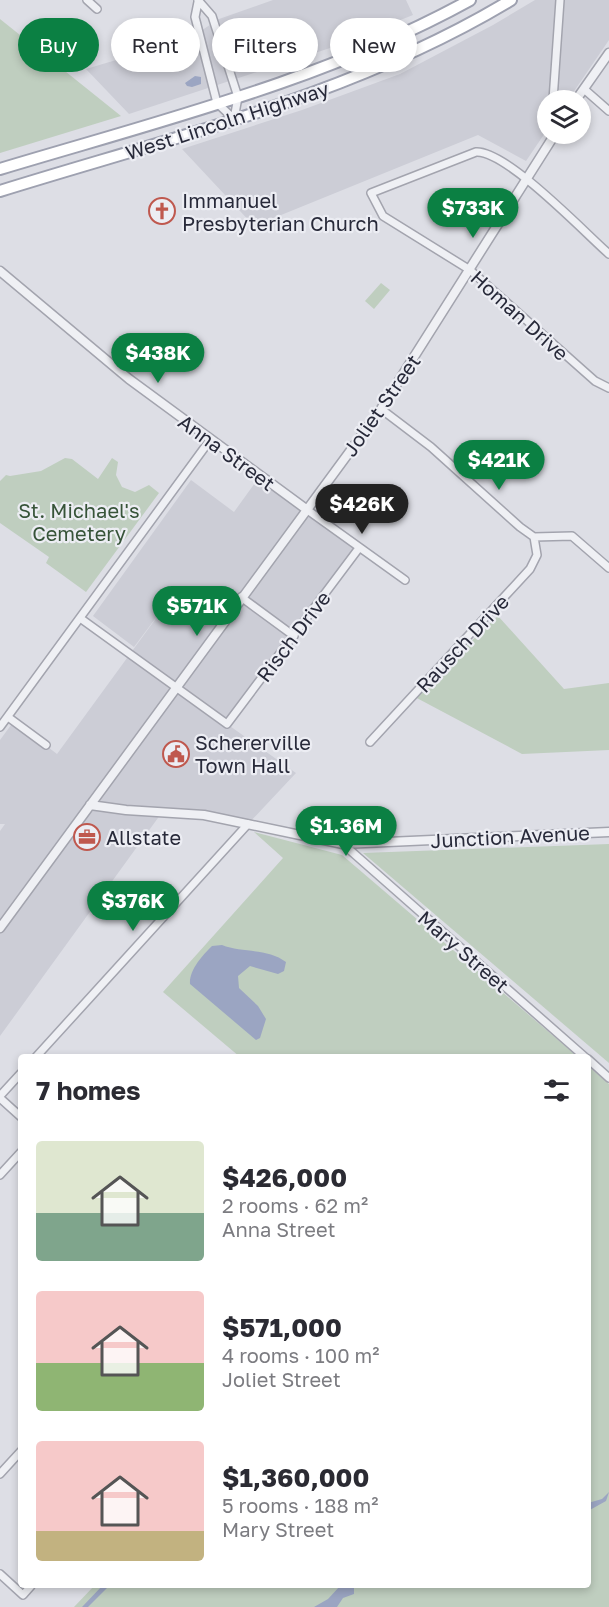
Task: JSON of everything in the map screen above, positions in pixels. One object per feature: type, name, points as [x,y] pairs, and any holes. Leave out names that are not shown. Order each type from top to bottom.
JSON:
[{"type":"main road","name":"West Lincoln Highway","points":[[0,169],[217,104],[347,58],[412,30],[470,0]]},
{"type":"main road","name":"West Lincoln Highway","points":[[0,191],[321,90],[389,63],[511,0]]},
{"type":"street","points":[[87,0],[97,9]]},
{"type":"street","points":[[554,90],[560,0]]},
{"type":"street","points":[[198,1],[212,16],[238,97],[234,119]]},
{"type":"street","points":[[198,1],[195,17],[217,104],[234,119]]},
{"type":"street","points":[[609,53],[584,89],[609,111]]},
{"type":"street","name":"Joliet Street","points":[[0,928],[381,409],[547,144]]},
{"type":"street","name":"Homan Drive","points":[[527,178],[485,151],[476,152],[371,193],[383,216],[470,270],[595,381],[609,388]]},
{"type":"street","points":[[527,178],[609,254]]},
{"type":"street","name":"Anna Street","points":[[0,271],[129,379],[358,548],[405,580]]},
{"type":"street","points":[[381,409],[431,447],[534,537],[572,536],[609,568]]},
{"type":"street","points":[[0,728],[210,440]]},
{"type":"street","name":"Rausch Drive","points":[[370,742],[530,569],[537,555],[534,537]]},
{"type":"street","name":"Risch Drive","points":[[177,688],[227,724],[358,548]]},
{"type":"street","points":[[242,597],[294,636]]},
{"type":"street","points":[[80,618],[177,688]]},
{"type":"street","points":[[8,717],[46,745]]},
{"type":"street","name":"Junction Avenue","points":[[90,805],[204,815],[343,844],[609,832]]},
{"type":"street","points":[[39,1054],[248,824]]},
{"type":"street","name":"Mary Street","points":[[343,844],[582,1054]]},
{"type":"street","name":"Mary Street","points":[[591,1062],[609,1078]]},
{"type":"street","points":[[18,1076],[0,1097],[18,1113]]},
{"type":"street","points":[[0,1175],[18,1155]]},
{"type":"street","points":[[0,1474],[18,1454]]},
{"type":"street","points":[[0,1574],[23,1595],[29,1588]]},
{"type":"shaded area","points":[[273,0],[406,0],[413,15],[405,18],[330,18],[330,48],[318,52],[318,18],[222,18]]},
{"type":"shaded area","points":[[535,0],[609,0],[609,40],[575,90],[537,90],[538,144],[526,161],[478,135],[254,226],[182,149],[302,110],[404,72],[417,72],[417,65]]},
{"type":"shaded area","points":[[212,24],[212,72],[257,72],[129,114],[89,72],[99,72],[99,65],[111,62],[111,72],[200,72],[200,31]]},
{"type":"shaded area","points":[[260,476],[359,548],[227,724],[296,773],[248,824],[163,811],[0,1036],[0,831],[5,824],[0,824],[0,740],[14,721],[57,754],[173,595],[134,647],[93,616],[191,480],[234,512]]},
{"type":"green space","points":[[0,19],[18,33],[18,72],[66,72],[121,116],[0,153]]},
{"type":"green space","points":[[381,283],[390,290],[374,309],[365,301]]},
{"type":"green space","name":"St. Michael's Cemetery","points":[[65,458],[72,459],[98,479],[112,458],[118,462],[116,475],[122,487],[135,492],[149,485],[159,493],[86,592],[46,563],[49,557],[0,523],[0,481],[6,475],[41,471]]},
{"type":"green space","points":[[498,616],[564,689],[609,683],[609,750],[522,754],[413,696]]},
{"type":"green space","points":[[254,832],[342,855],[574,1054],[236,1054],[163,992],[283,858]]},
{"type":"green space","points":[[609,844],[609,1063],[363,853]]},
{"type":"green space","points":[[591,1069],[609,1084],[609,1607],[74,1607],[92,1588],[591,1588]]},
{"type":"water","points":[[195,76],[201,77],[201,84],[187,86],[185,83]]},
{"type":"water","points":[[222,945],[271,955],[286,962],[284,971],[278,974],[250,966],[238,976],[239,988],[258,1006],[266,1019],[260,1038],[256,1040],[190,984],[194,968],[200,959],[212,946]]},
{"type":"water","points":[[609,1492],[606,1501],[591,1509],[591,1502],[602,1499]]},
{"type":"water","points":[[100,1588],[107,1588],[88,1607],[82,1607]]},
{"type":"water","points":[[338,1588],[354,1588],[354,1594],[343,1598],[337,1607],[314,1607],[328,1599]]},
{"type":"place","name":"Immanuel Presbyterian Church","points":[[162,211]]},
{"type":"place","name":"Schererville Town Hall","points":[[176,754]]},
{"type":"place","name":"Allstate","points":[[87,837]]}]
